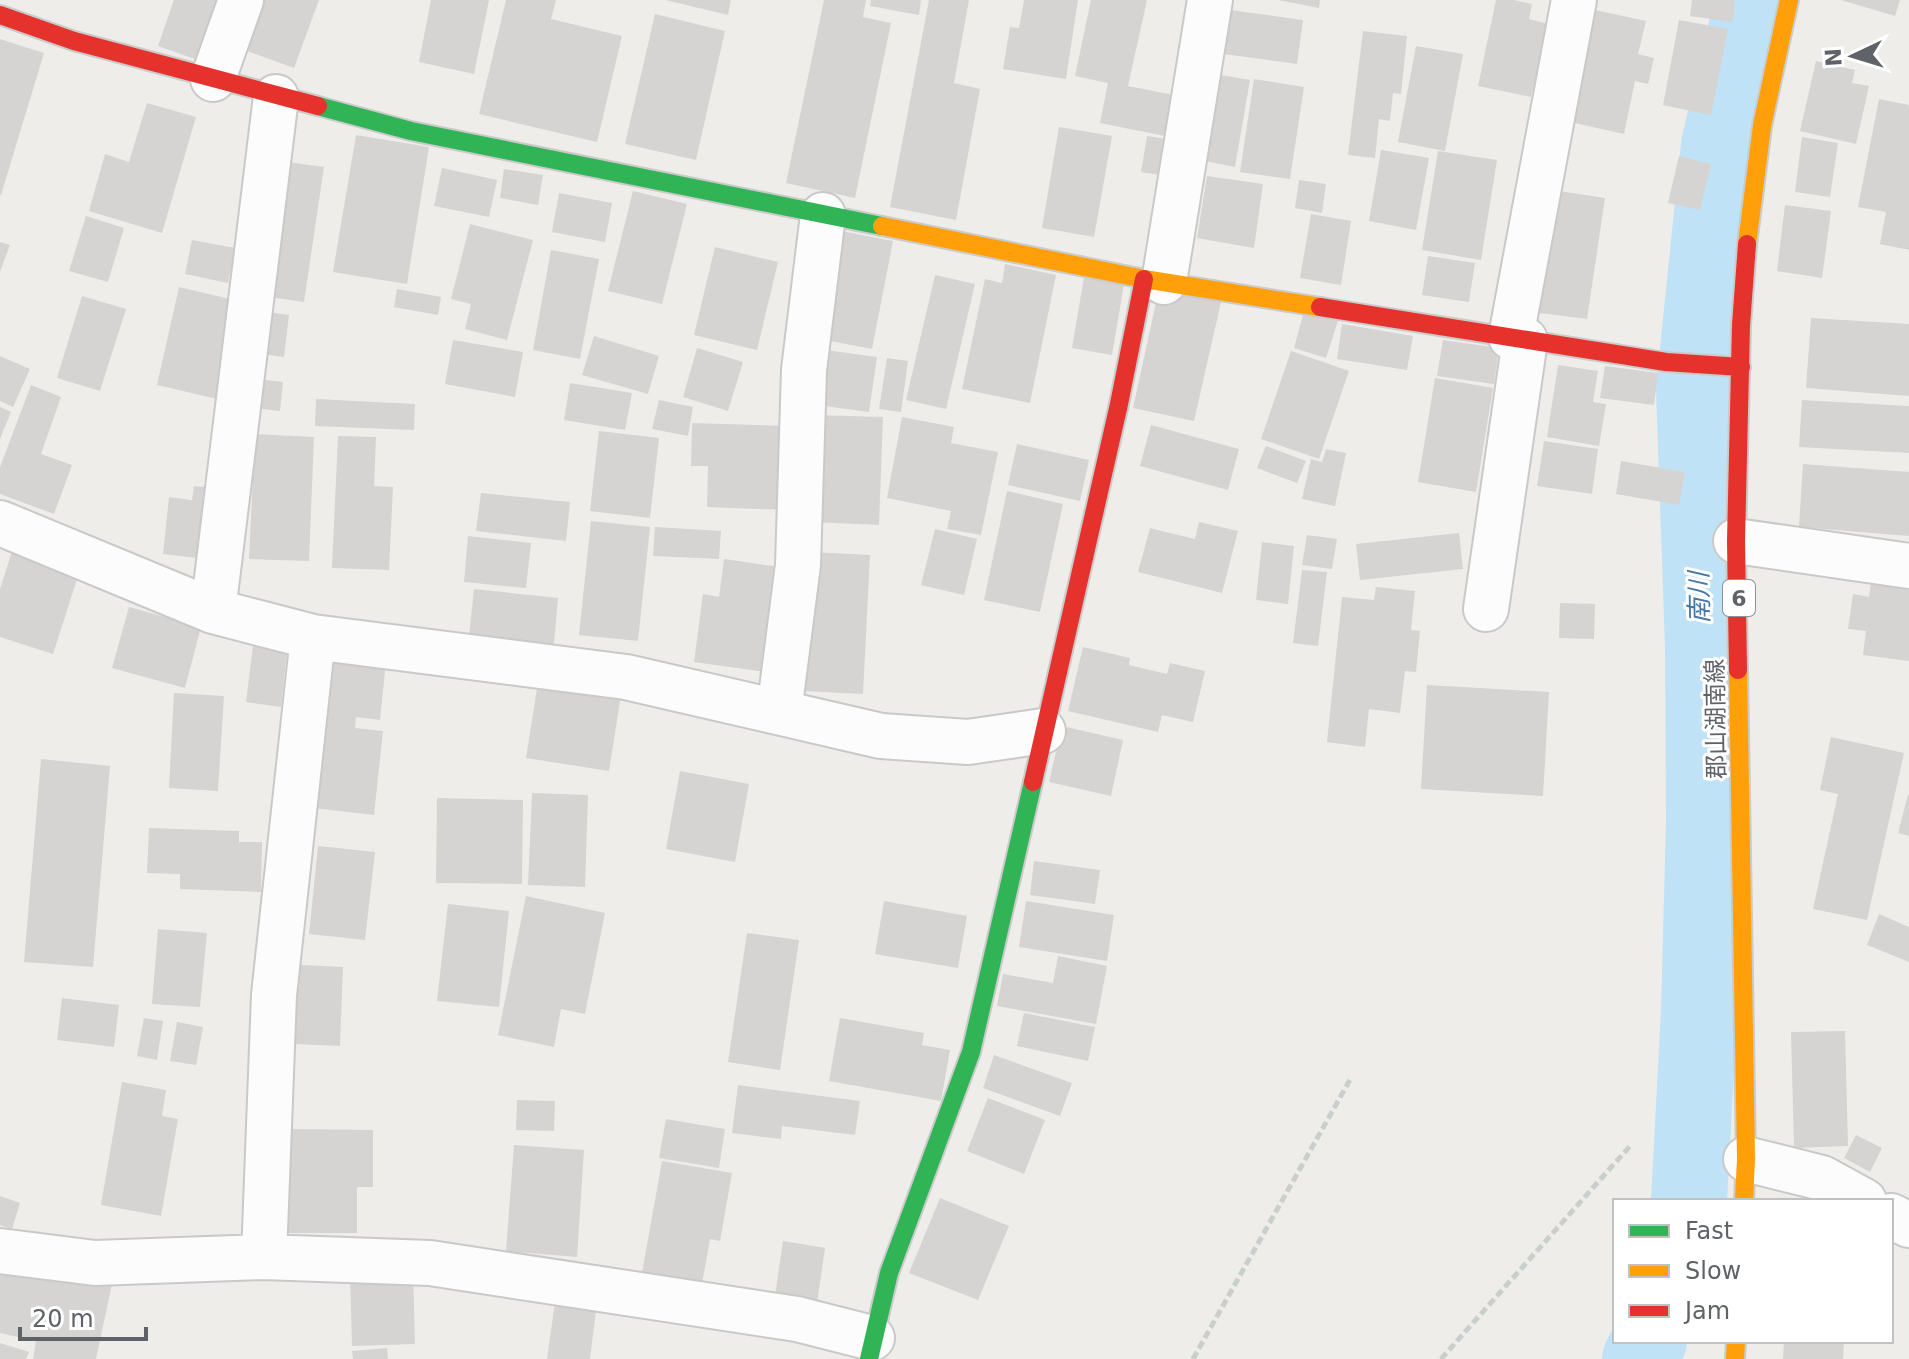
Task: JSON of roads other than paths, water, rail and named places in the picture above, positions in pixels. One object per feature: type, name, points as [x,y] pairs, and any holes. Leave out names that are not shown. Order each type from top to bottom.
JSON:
[{"type":"street","points":[[213,79],[241,0]]},
{"type":"street","points":[[0,1251],[95,1263],[264,1257],[430,1263],[797,1319],[870,1348],[889,1273],[971,1052],[1119,404],[1154,280],[1210,0]]},
{"type":"street","points":[[1486,609],[1518,339],[1574,0]]},
{"type":"street","name":"郡山湖南線","points":[[1745,1180],[1736,541],[1745,257],[1762,126],[1789,0]]},
{"type":"street","points":[[0,15],[74,41],[411,131],[823,215],[1154,280],[1666,362],[1741,367]]},
{"type":"street","points":[[213,611],[276,97]]},
{"type":"street","points":[[779,712],[798,565],[805,358],[823,215]]},
{"type":"street","points":[[0,523],[213,611],[313,637],[626,677],[881,736],[968,742],[1043,731]]},
{"type":"street","points":[[1736,541],[1909,566]]},
{"type":"street","points":[[264,1257],[274,995],[313,637]]},
{"type":"street","points":[[1745,1180],[1822,1178],[1860,1199]]},
{"type":"waterway","name":"南川","points":[[1689,1199],[1699,1011],[1704,821],[1703,647],[1694,389],[1719,145],[1753,0]]},
{"type":"waterway","name":"南川","points":[[1640,1359],[1648,1343]]}]
